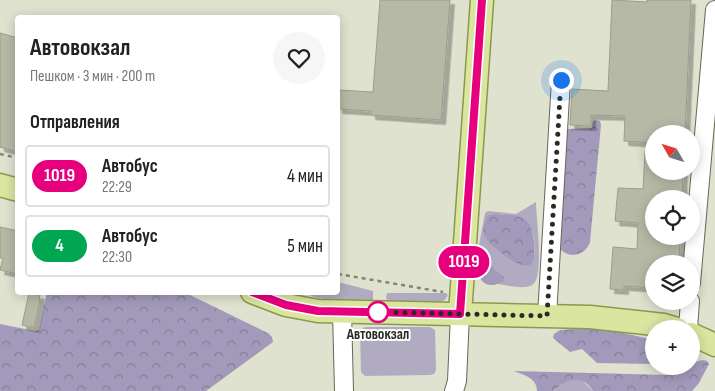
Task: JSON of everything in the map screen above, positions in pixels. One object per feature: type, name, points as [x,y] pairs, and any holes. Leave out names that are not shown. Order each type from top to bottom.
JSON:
[{"type":"main road","points":[[461,304],[482,0]]},
{"type":"main road","points":[[0,186],[15,189]]},
{"type":"main road","points":[[259,295],[299,308],[318,311],[461,304],[547,316],[645,323]]},
{"type":"main road","points":[[700,338],[715,345]]},
{"type":"lane","points":[[693,255],[715,10]]},
{"type":"lane","points":[[547,316],[561,80]]},
{"type":"lane","points":[[454,391],[457,381],[461,304]]},
{"type":"lane","points":[[342,311],[344,391]]},
{"type":"path","points":[[0,154],[15,157]]},
{"type":"path","points":[[340,274],[461,304]]},
{"type":"shaded area","points":[[536,202],[539,246],[538,271],[536,280],[532,285],[525,287],[497,284],[503,282],[496,270],[491,268],[486,262],[484,250],[479,245],[485,213],[488,211],[516,214]],"holes":[[[488,215],[516,216],[526,221],[534,237],[535,255]]]},
{"type":"shaded area","points":[[340,283],[373,291],[373,300],[328,300],[310,295],[340,295]]},
{"type":"shaded area","points":[[387,293],[446,293],[448,295],[445,300],[435,304],[388,300],[386,299]]},
{"type":"shaded area","points":[[365,327],[430,327],[435,330],[436,370],[434,374],[365,376],[361,372],[360,331]]},
{"type":"shaded area","points":[[578,379],[583,381],[593,391],[553,391],[571,380]]},
{"type":"green space","points":[[593,121],[600,121],[601,125],[590,242],[584,251],[570,255],[561,250],[557,245],[566,132],[568,129],[592,128]]},
{"type":"green space","points":[[488,215],[521,217],[528,222],[534,244],[534,257],[530,265],[525,266],[513,261],[493,246],[485,237],[483,229],[486,220]]},
{"type":"green space","points":[[479,245],[484,250],[486,262],[505,278],[503,282],[493,285],[486,284],[482,280],[478,268]]},
{"type":"green space","points":[[46,295],[190,295],[268,333],[272,337],[273,342],[206,391],[0,391],[0,324],[35,331],[39,330]]},
{"type":"green space","points":[[602,328],[645,338],[645,364],[597,363],[582,349],[570,352],[553,338],[554,334],[560,330]]},
{"type":"green space","points":[[700,361],[707,361],[709,364],[699,383],[692,391],[593,391],[584,382],[574,380],[568,381],[553,391],[537,391],[532,380],[514,371],[700,375]]},
{"type":"building","points":[[380,0],[450,0],[441,120],[371,115],[371,111],[340,109],[340,90],[373,92]]},
{"type":"building","points":[[612,0],[647,2],[647,0],[691,0],[685,125],[645,125],[645,142],[624,141],[625,116],[591,115],[591,126],[570,125],[572,89],[608,91]]},
{"type":"building","points":[[0,33],[15,37],[15,151],[0,147]]},
{"type":"building","points":[[645,151],[645,180],[683,180],[682,190],[645,190],[645,245],[680,245],[679,255],[645,255],[645,287],[624,286],[624,290],[610,289],[613,247],[637,249],[638,223],[615,221],[618,188],[643,189]]},
{"type":"building","points":[[0,227],[15,230],[15,273],[0,270],[3,258],[0,258]]},
{"type":"building","points":[[29,295],[40,295],[34,328],[22,325]]},
{"type":"bus line","name":"1019","points":[[259,295],[286,305],[318,311],[460,314],[482,0]]},
{"type":"place","name":"Автовокзал","points":[[378,312]]},
{"type":"route","points":[[378,312],[547,316],[561,80]]}]
